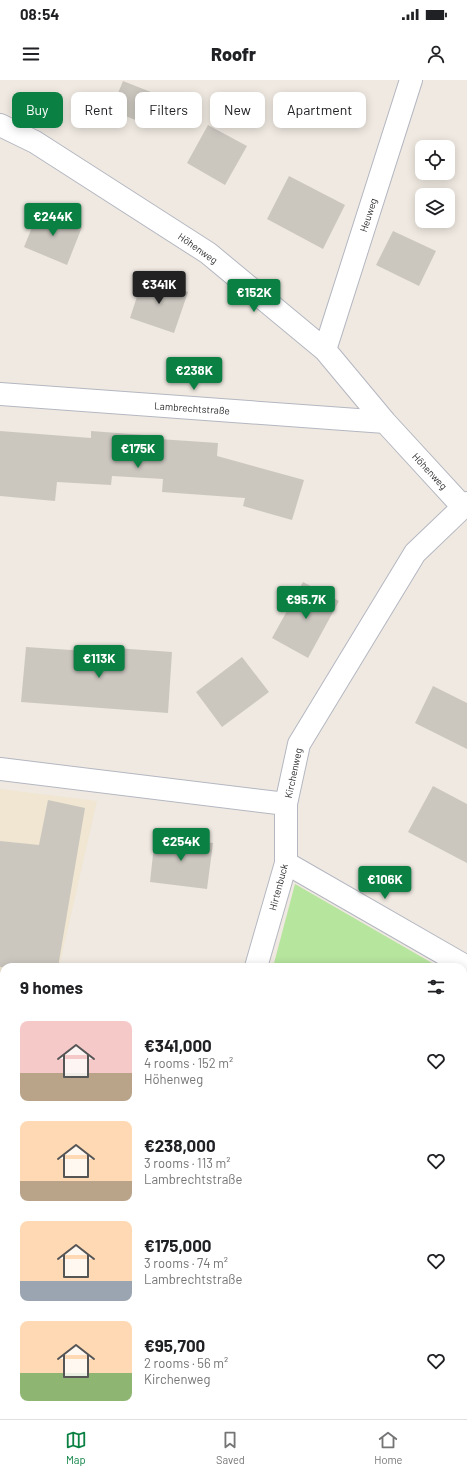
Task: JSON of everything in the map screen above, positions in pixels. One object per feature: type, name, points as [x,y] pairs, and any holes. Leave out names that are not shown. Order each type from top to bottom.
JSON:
[{"type":"street","name":"Heuweg","points":[[325,350],[411,80]]},
{"type":"street","name":"Höhenweg","points":[[0,125],[35,142],[208,253],[325,350],[385,422],[465,505]]},
{"type":"street","name":"Lambrechtstraße","points":[[0,394],[385,422]]},
{"type":"street","name":"Kirchenweg","points":[[0,768],[286,804],[299,744],[415,553],[465,505]]},
{"type":"street","name":"Hirtenbuck","points":[[257,963],[286,863],[286,804]]},
{"type":"street","points":[[286,863],[460,963]]},
{"type":"shaded area","points":[[0,789],[97,801],[60,963],[0,963]]},
{"type":"green space","points":[[295,884],[432,963],[274,963]]},
{"type":"building","points":[[123,81],[151,92],[135,92],[135,120],[127,117],[127,92],[118,92]]},
{"type":"building","points":[[208,125],[210,128],[214,128],[247,146],[225,185],[187,163]]},
{"type":"building","points":[[289,176],[345,205],[323,249],[267,219]]},
{"type":"building","points":[[39,210],[82,227],[67,265],[24,247]]},
{"type":"building","points":[[393,231],[436,251],[419,286],[376,265]]},
{"type":"building","points":[[143,278],[188,292],[174,333],[130,318]]},
{"type":"building","points":[[0,431],[91,438],[91,431],[144,435],[144,438],[218,443],[217,456],[304,480],[292,520],[243,506],[245,498],[162,492],[163,479],[112,476],[111,485],[57,482],[55,501],[0,496]]},
{"type":"building","points":[[303,582],[339,601],[308,658],[272,638]]},
{"type":"building","points":[[26,647],[101,652],[101,647],[172,652],[168,713],[21,702]]},
{"type":"building","points":[[242,657],[269,692],[222,727],[196,692]]},
{"type":"building","points":[[433,686],[467,703],[467,749],[415,723]]},
{"type":"building","points":[[433,786],[467,804],[467,863],[408,832]]},
{"type":"building","points":[[48,800],[85,808],[59,963],[0,963],[0,841],[39,845]]},
{"type":"building","points":[[155,836],[213,843],[207,889],[150,882]]}]
